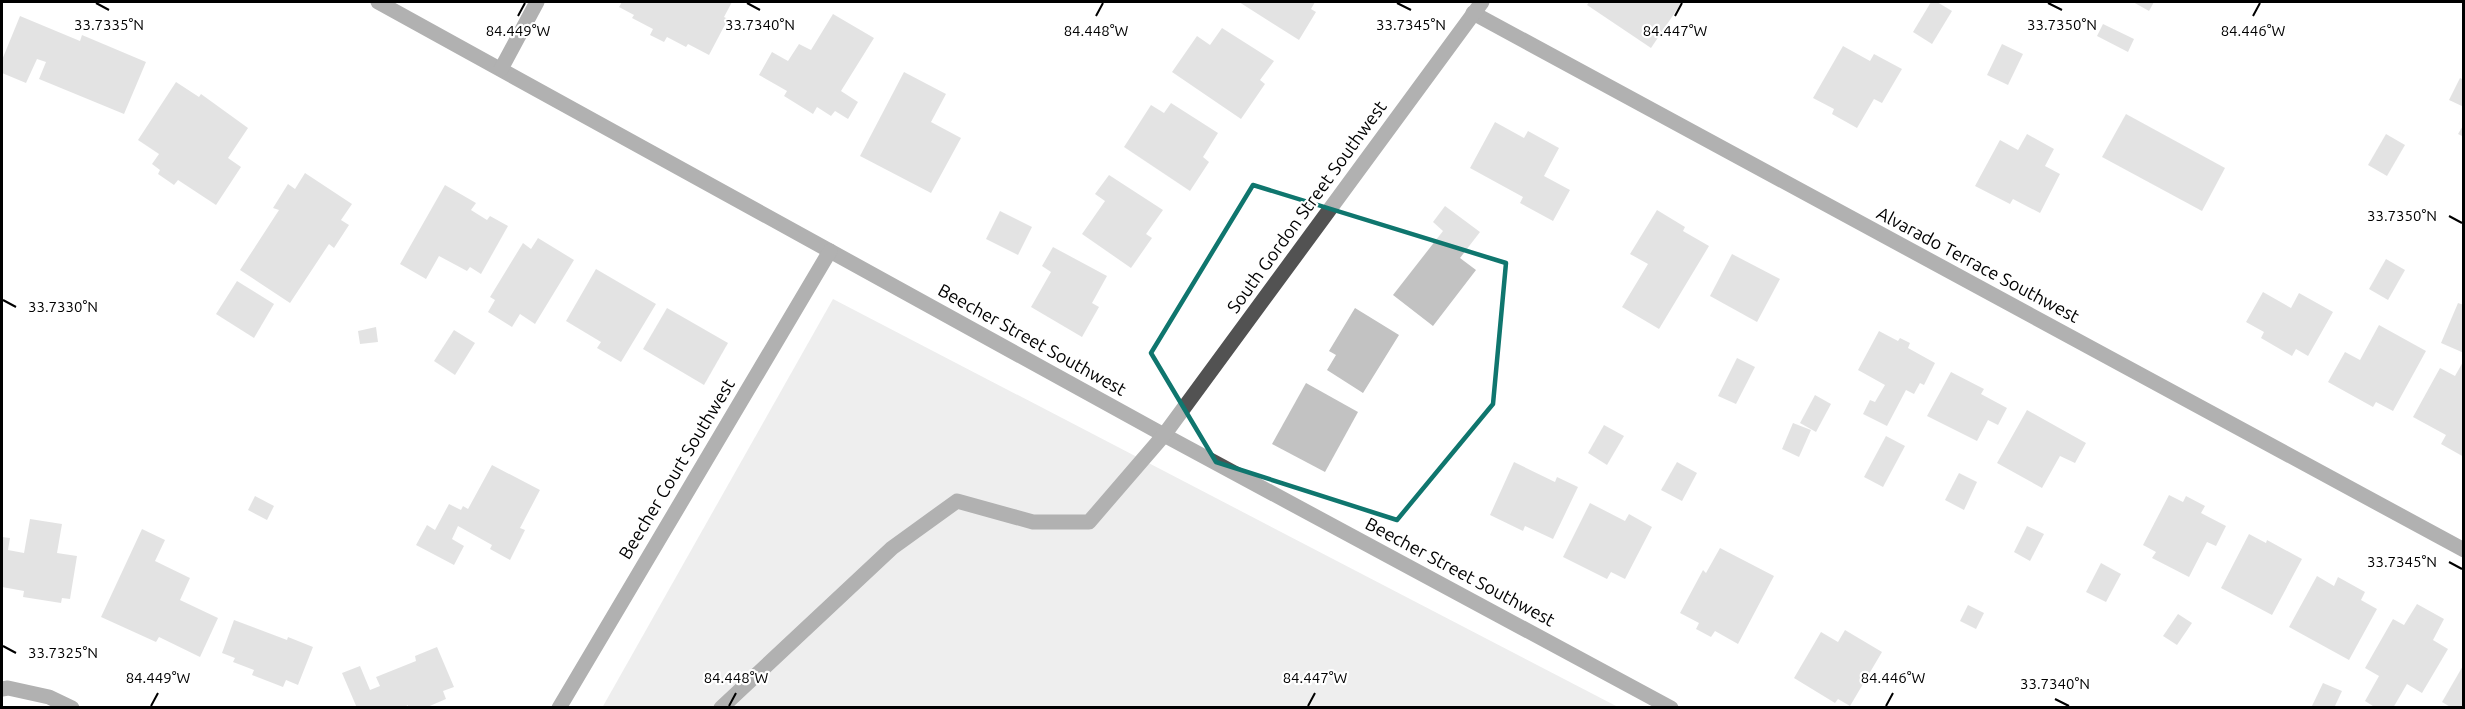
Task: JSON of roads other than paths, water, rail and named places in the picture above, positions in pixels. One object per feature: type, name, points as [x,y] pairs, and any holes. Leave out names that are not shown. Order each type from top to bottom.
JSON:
[{"type":"street","name":"Beecher Street Southwest","points":[[378,2],[1164,435],[1671,708]]},
{"type":"street","points":[[501,69],[537,2]]},
{"type":"street","name":"South Gordon Street Southwest","points":[[721,708],[892,548],[957,501],[1033,522],[1089,522],[1164,435],[1477,8]]},
{"type":"street","name":"Alvarado Terrace Southwest","points":[[1477,8],[2463,550]]},
{"type":"street","name":"Beecher Court Southwest","points":[[559,708],[830,251]]},
{"type":"street","points":[[2,689],[8,688],[49,697],[72,708]]}]
